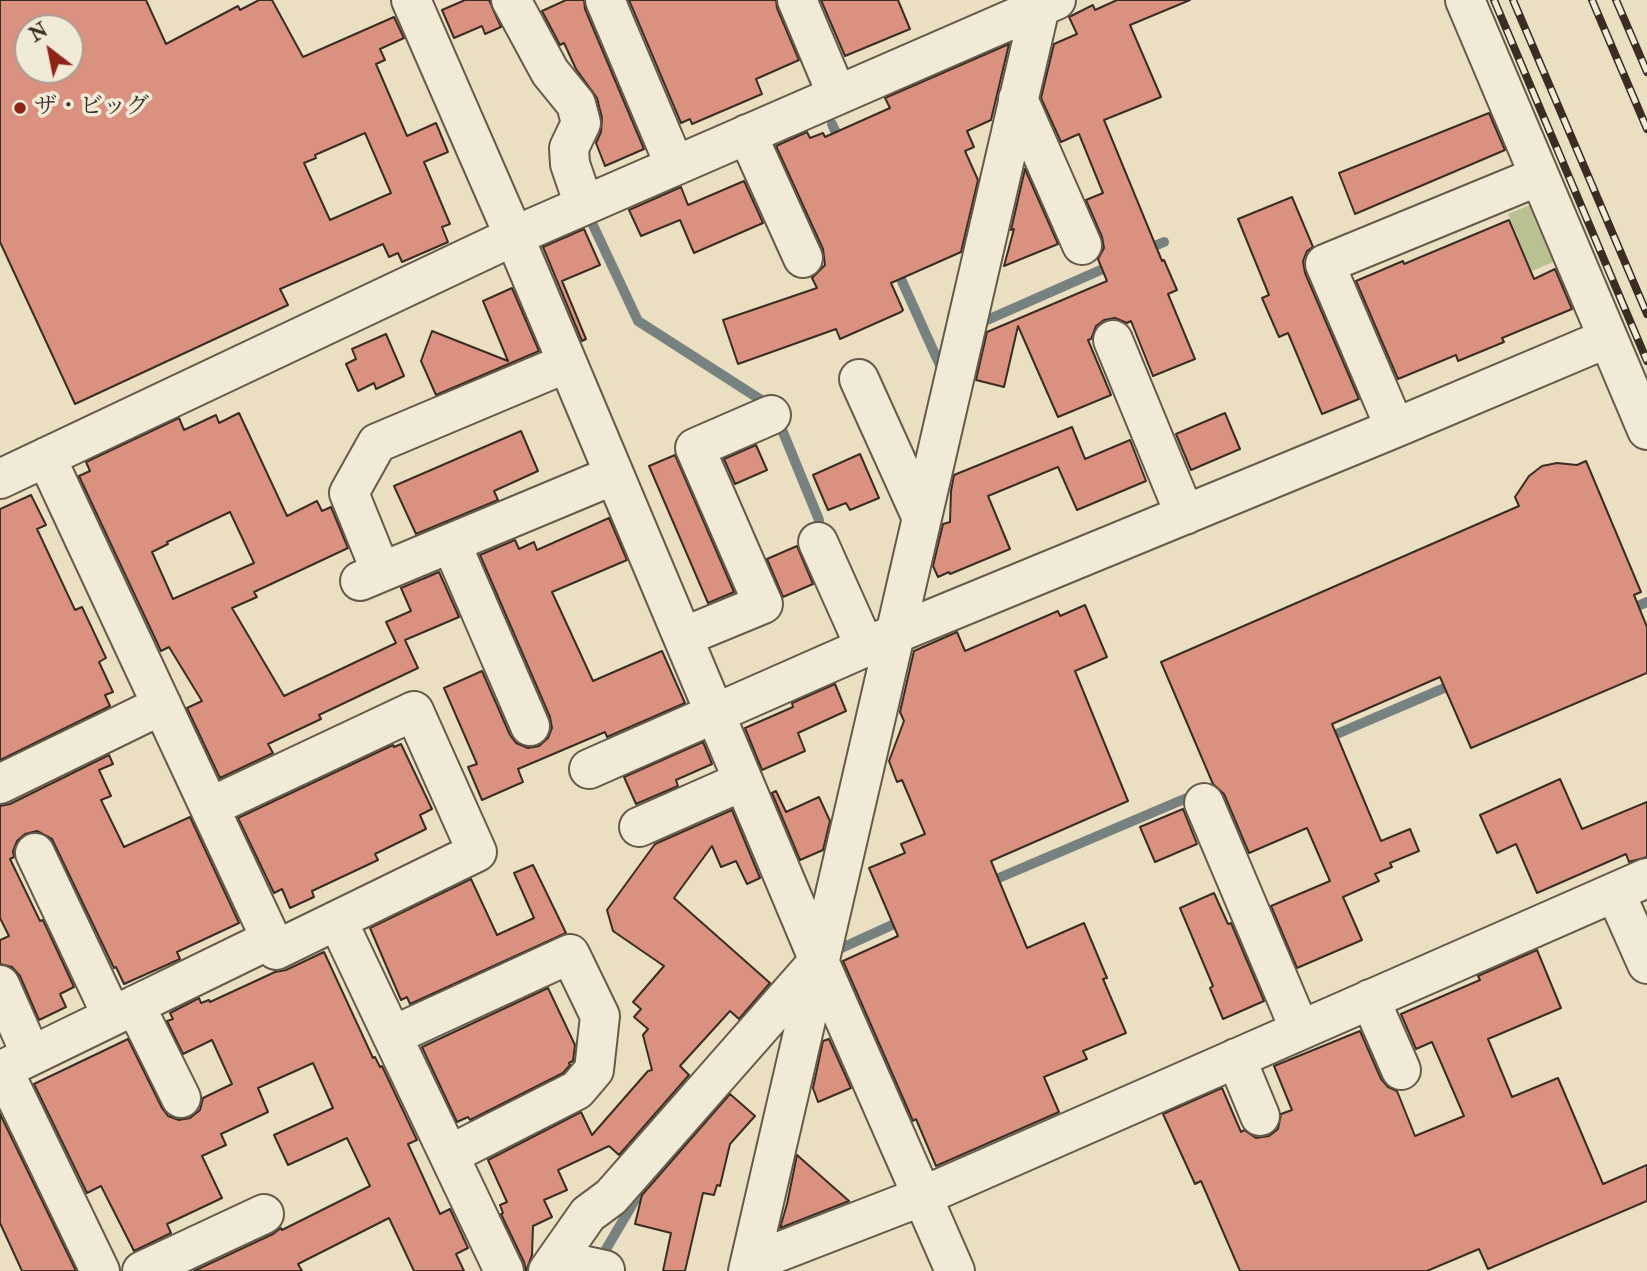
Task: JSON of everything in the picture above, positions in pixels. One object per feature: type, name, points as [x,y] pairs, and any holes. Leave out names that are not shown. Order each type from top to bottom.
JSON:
[{"type":"street","points":[[411,0],[819,961],[955,1271]]},
{"type":"street","points":[[511,0],[550,72],[576,104],[581,123],[569,148],[569,164],[584,205]]},
{"type":"street","points":[[605,0],[675,166]]},
{"type":"street","points":[[797,0],[837,95]]},
{"type":"street","points":[[1465,0],[1647,429]]},
{"type":"street","points":[[0,479],[513,236],[1048,4]]},
{"type":"street","points":[[749,1267],[819,961],[880,640],[921,516],[1018,99],[1048,4]]},
{"type":"street","points":[[1018,99],[1082,245]]},
{"type":"street","points":[[747,134],[803,258]]},
{"type":"street","points":[[1395,428],[1325,264],[1539,176]]},
{"type":"street","points":[[589,769],[880,640],[1608,338]]},
{"type":"street","points":[[1113,340],[1185,514]]},
{"type":"street","points":[[567,363],[377,443],[349,493],[370,576],[614,475]]},
{"type":"street","points":[[859,379],[921,516]]},
{"type":"street","points":[[683,638],[763,604],[695,448],[771,415]]},
{"type":"street","points":[[46,457],[276,950],[477,852],[414,711],[210,807]]},
{"type":"street","points":[[818,542],[880,640]]},
{"type":"street","points":[[451,543],[530,726]]},
{"type":"street","points":[[0,783],[162,705]]},
{"type":"street","points":[[639,827],[743,780]]},
{"type":"street","points":[[1204,803],[1300,1030]]},
{"type":"street","points":[[35,853],[123,1010],[181,1098]]},
{"type":"street","points":[[749,1267],[923,1196],[1631,885],[1647,964]]},
{"type":"street","points":[[338,922],[504,1271]]},
{"type":"street","points":[[11,1065],[271,939]]},
{"type":"street","points":[[392,1036],[570,954],[600,1016],[594,1070],[577,1090],[449,1155]]},
{"type":"street","points":[[578,1269],[588,1214],[611,1197],[819,961]]},
{"type":"street","points":[[0,985],[11,1065],[100,1271]]},
{"type":"street","points":[[1370,999],[1401,1070]]},
{"type":"street","points":[[1236,1058],[1260,1116]]},
{"type":"street","points":[[142,1271],[264,1214]]},
{"type":"green space","points":[[1532,204],[1556,261],[1532,271],[1508,214]]},
{"type":"building","points":[[0,0],[146,0],[166,44],[238,6],[240,10],[259,0],[272,0],[303,57],[394,17],[404,38],[380,49],[385,60],[376,64],[407,136],[436,123],[448,152],[424,162],[450,224],[442,227],[448,242],[402,262],[398,253],[389,257],[383,244],[280,289],[288,305],[75,404],[0,242]],"holes":[[[365,133],[391,193],[330,220],[304,163],[316,158],[315,155]]]},
{"type":"building","points":[[465,0],[489,0],[501,27],[485,34],[482,26],[454,38],[442,10]]},
{"type":"building","points":[[566,0],[584,0],[585,9],[644,149],[605,166],[596,143],[601,132],[602,118],[597,98],[576,69],[564,43],[560,45],[542,11]]},
{"type":"building","points":[[629,0],[776,0],[799,60],[756,79],[762,94],[692,124],[690,119],[681,123]]},
{"type":"building","points":[[821,0],[898,0],[910,29],[845,56]]},
{"type":"building","points":[[1117,0],[1190,0],[1130,25],[1161,97],[1104,120],[1162,261],[1164,260],[1177,290],[1168,294],[1195,359],[1153,376],[1131,321],[1127,323],[1115,318],[1104,320],[1096,326],[1091,339],[1088,340],[1111,395],[1058,417],[1018,326],[1004,387],[976,380],[987,332],[1107,281],[1098,259],[1104,248],[1102,237],[1086,200],[1103,193],[1079,134],[1061,142],[1041,98],[1054,44],[1077,34],[1069,17],[1093,5],[1095,10]]},
{"type":"building","points":[[1009,44],[991,120],[967,131],[974,147],[965,151],[978,180],[961,252],[891,283],[903,310],[901,312],[840,339],[836,329],[738,364],[723,320],[817,288],[812,278],[825,265],[823,249],[776,146],[807,132],[810,138],[823,133],[825,137],[890,108],[885,98]]},
{"type":"building","points":[[1489,113],[1505,150],[1355,214],[1339,173]]},
{"type":"building","points":[[1025,169],[1058,244],[1004,266],[1014,229],[1011,230]]},
{"type":"building","points":[[744,181],[763,223],[694,253],[680,220],[641,236],[629,210],[681,187],[688,205]]},
{"type":"building","points":[[1292,197],[1313,247],[1307,251],[1303,261],[1305,273],[1359,399],[1322,414],[1288,333],[1279,337],[1262,298],[1269,295],[1238,219]]},
{"type":"building","points":[[1509,220],[1534,279],[1555,269],[1572,309],[1502,338],[1504,342],[1458,361],[1456,355],[1398,379],[1356,281]]},
{"type":"building","points":[[584,229],[600,265],[562,281],[586,339],[582,341],[543,247]]},
{"type":"building","points":[[512,288],[539,351],[436,395],[421,361],[432,331],[508,361],[483,301]]},
{"type":"building","points":[[386,334],[404,376],[376,389],[374,383],[358,391],[346,364],[356,359],[352,349]]},
{"type":"building","points":[[239,413],[287,516],[317,501],[322,511],[331,507],[348,548],[254,592],[257,597],[232,608],[284,696],[396,643],[386,622],[411,611],[401,588],[439,572],[459,617],[405,640],[418,668],[319,715],[321,719],[268,744],[273,753],[220,778],[187,708],[202,701],[169,647],[161,651],[79,476],[90,471],[86,462],[179,418],[184,430],[216,415],[219,423]],"holes":[[[230,512],[254,563],[173,599],[152,552]]]},
{"type":"building","points":[[1225,413],[1240,449],[1191,470],[1176,434]]},
{"type":"building","points":[[1072,427],[1085,459],[1130,440],[1146,481],[1077,510],[1058,467],[988,496],[1010,549],[938,577],[933,566],[943,524],[950,522],[954,475]]},
{"type":"building","points":[[521,431],[538,471],[494,491],[498,500],[416,534],[394,486]]},
{"type":"building","points":[[756,445],[767,470],[735,484],[724,459]]},
{"type":"building","points":[[860,454],[879,498],[850,510],[846,503],[828,510],[813,475]]},
{"type":"building","points":[[675,455],[734,592],[708,603],[649,466]]},
{"type":"building","points":[[1586,461],[1641,592],[1634,595],[1647,627],[1647,673],[1471,748],[1440,677],[1332,724],[1381,841],[1410,829],[1419,851],[1390,863],[1392,867],[1375,874],[1379,881],[1343,897],[1362,940],[1297,968],[1271,906],[1330,881],[1307,828],[1249,853],[1224,794],[1213,784],[1161,662],[1519,506],[1515,497],[1529,476],[1542,466],[1557,463],[1577,465]]},
{"type":"building","points":[[31,495],[46,525],[37,529],[75,610],[82,607],[106,658],[99,662],[113,692],[105,695],[110,706],[0,760],[0,509]]},
{"type":"building","points":[[609,518],[627,560],[552,592],[593,681],[662,651],[685,703],[607,737],[605,732],[518,769],[523,782],[482,800],[468,767],[477,764],[444,688],[482,671],[516,743],[528,748],[539,746],[548,738],[552,728],[550,717],[480,555],[515,540],[519,549],[534,542],[537,550]]},
{"type":"building","points":[[797,546],[813,584],[783,597],[767,559]]},
{"type":"building","points":[[1085,605],[1107,657],[1075,671],[1128,801],[991,861],[1027,948],[1084,923],[1107,978],[1103,979],[1126,1033],[1083,1051],[1087,1059],[1044,1077],[1059,1112],[936,1166],[916,1119],[913,1121],[843,961],[898,936],[869,868],[905,853],[901,844],[925,834],[902,780],[897,782],[889,761],[904,721],[900,712],[914,651],[957,632],[965,651],[1058,611],[1060,616]]},
{"type":"building","points":[[835,684],[846,711],[798,733],[805,751],[762,770],[745,728],[793,707],[792,703]]},
{"type":"building","points":[[703,742],[712,764],[676,780],[678,786],[636,804],[624,777]]},
{"type":"building","points":[[401,744],[432,809],[420,815],[426,829],[375,854],[378,860],[312,891],[314,897],[290,908],[282,889],[274,893],[238,818],[393,745],[394,747]]},
{"type":"building","points":[[109,755],[113,764],[99,770],[111,796],[101,800],[124,847],[190,817],[239,923],[177,952],[180,959],[124,984],[52,839],[37,831],[25,834],[17,841],[14,857],[10,859],[40,921],[43,920],[74,987],[60,994],[66,1007],[39,1020],[20,976],[12,967],[0,964],[0,940],[9,936],[0,918],[0,806],[10,804]]},
{"type":"building","points":[[1560,779],[1582,829],[1647,802],[1647,857],[1629,862],[1626,854],[1537,893],[1516,844],[1497,853],[1480,815]]},
{"type":"building","points":[[776,791],[786,812],[819,797],[830,821],[823,850],[800,860],[772,793]]},
{"type":"building","points":[[1183,809],[1197,844],[1155,862],[1140,827]]},
{"type":"building","points":[[732,810],[760,878],[747,884],[736,861],[721,867],[712,846],[674,898],[770,983],[739,1019],[730,1011],[680,1066],[689,1075],[619,1155],[609,1146],[558,1170],[567,1190],[544,1200],[552,1217],[533,1226],[532,1255],[526,1271],[501,1214],[500,1205],[507,1202],[488,1160],[581,1112],[592,1135],[648,1071],[652,1070],[643,1035],[648,1029],[634,1017],[641,1009],[633,1002],[664,966],[613,931],[607,910],[655,844]]},
{"type":"building","points":[[533,865],[566,933],[410,1004],[407,997],[401,1000],[370,928],[471,879],[497,935],[534,918],[514,873]]},
{"type":"building","points":[[1214,893],[1228,924],[1231,923],[1264,1001],[1223,1019],[1210,988],[1213,986],[1180,908]]},
{"type":"building","points":[[1537,950],[1561,1008],[1488,1039],[1512,1097],[1558,1078],[1603,1184],[1647,1165],[1647,1201],[1488,1269],[1479,1249],[1427,1271],[1240,1271],[1201,1181],[1195,1184],[1163,1114],[1222,1088],[1241,1132],[1244,1130],[1256,1138],[1269,1136],[1278,1129],[1281,1114],[1292,1110],[1274,1066],[1360,1031],[1381,1079],[1388,1087],[1397,1091],[1415,1136],[1464,1116],[1432,1042],[1416,1049],[1401,1014],[1480,980],[1478,976]]},
{"type":"building","points":[[324,952],[373,1058],[382,1066],[417,1140],[408,1144],[440,1214],[450,1209],[468,1248],[456,1254],[464,1271],[414,1271],[389,1218],[298,1264],[302,1271],[194,1271],[370,1186],[347,1138],[288,1165],[274,1135],[333,1108],[313,1063],[258,1088],[268,1112],[221,1134],[226,1145],[202,1156],[222,1198],[167,1224],[171,1233],[134,1251],[101,1186],[87,1193],[34,1084],[128,1039],[168,1116],[179,1120],[190,1118],[200,1110],[203,1098],[232,1084],[212,1040],[183,1054],[167,1021],[173,1019],[170,1013],[199,998],[201,1003],[210,1002]]},
{"type":"building","points":[[548,988],[575,1045],[573,1061],[563,1073],[470,1120],[468,1117],[457,1122],[422,1047]]},
{"type":"building","points":[[829,1039],[851,1088],[818,1102],[813,1088],[823,1041]]},
{"type":"building","points":[[730,1094],[755,1116],[730,1144],[720,1186],[717,1185],[714,1195],[703,1193],[685,1271],[663,1271],[671,1233],[635,1224],[642,1195]]},
{"type":"building","points":[[0,1114],[76,1271],[22,1271],[0,1223]]},
{"type":"building","points":[[797,1155],[849,1201],[780,1228],[787,1204]]},
{"type":"waterway","points":[[832,124],[840,142]]},
{"type":"waterway","points":[[592,223],[638,321],[769,405]]},
{"type":"waterway","points":[[1145,250],[1164,242]]},
{"type":"waterway","points":[[978,324],[1112,265]]},
{"type":"waterway","points":[[896,268],[943,372]]},
{"type":"waterway","points":[[778,420],[819,520]]},
{"type":"waterway","points":[[1628,610],[1647,602]]},
{"type":"waterway","points":[[1325,739],[1456,683]]},
{"type":"waterway","points":[[987,883],[1196,794]]},
{"type":"waterway","points":[[835,951],[903,920]]},
{"type":"waterway","points":[[599,1261],[641,1190]]},
{"type":"railway","points":[[1494,0],[1647,361]]},
{"type":"railway","points":[[1513,0],[1647,314]]},
{"type":"railway","points":[[1592,0],[1647,129]]},
{"type":"railway","points":[[1616,0],[1647,72]]},
{"type":"place","name":"ザ・ビッグ","points":[[20,108]]}]
